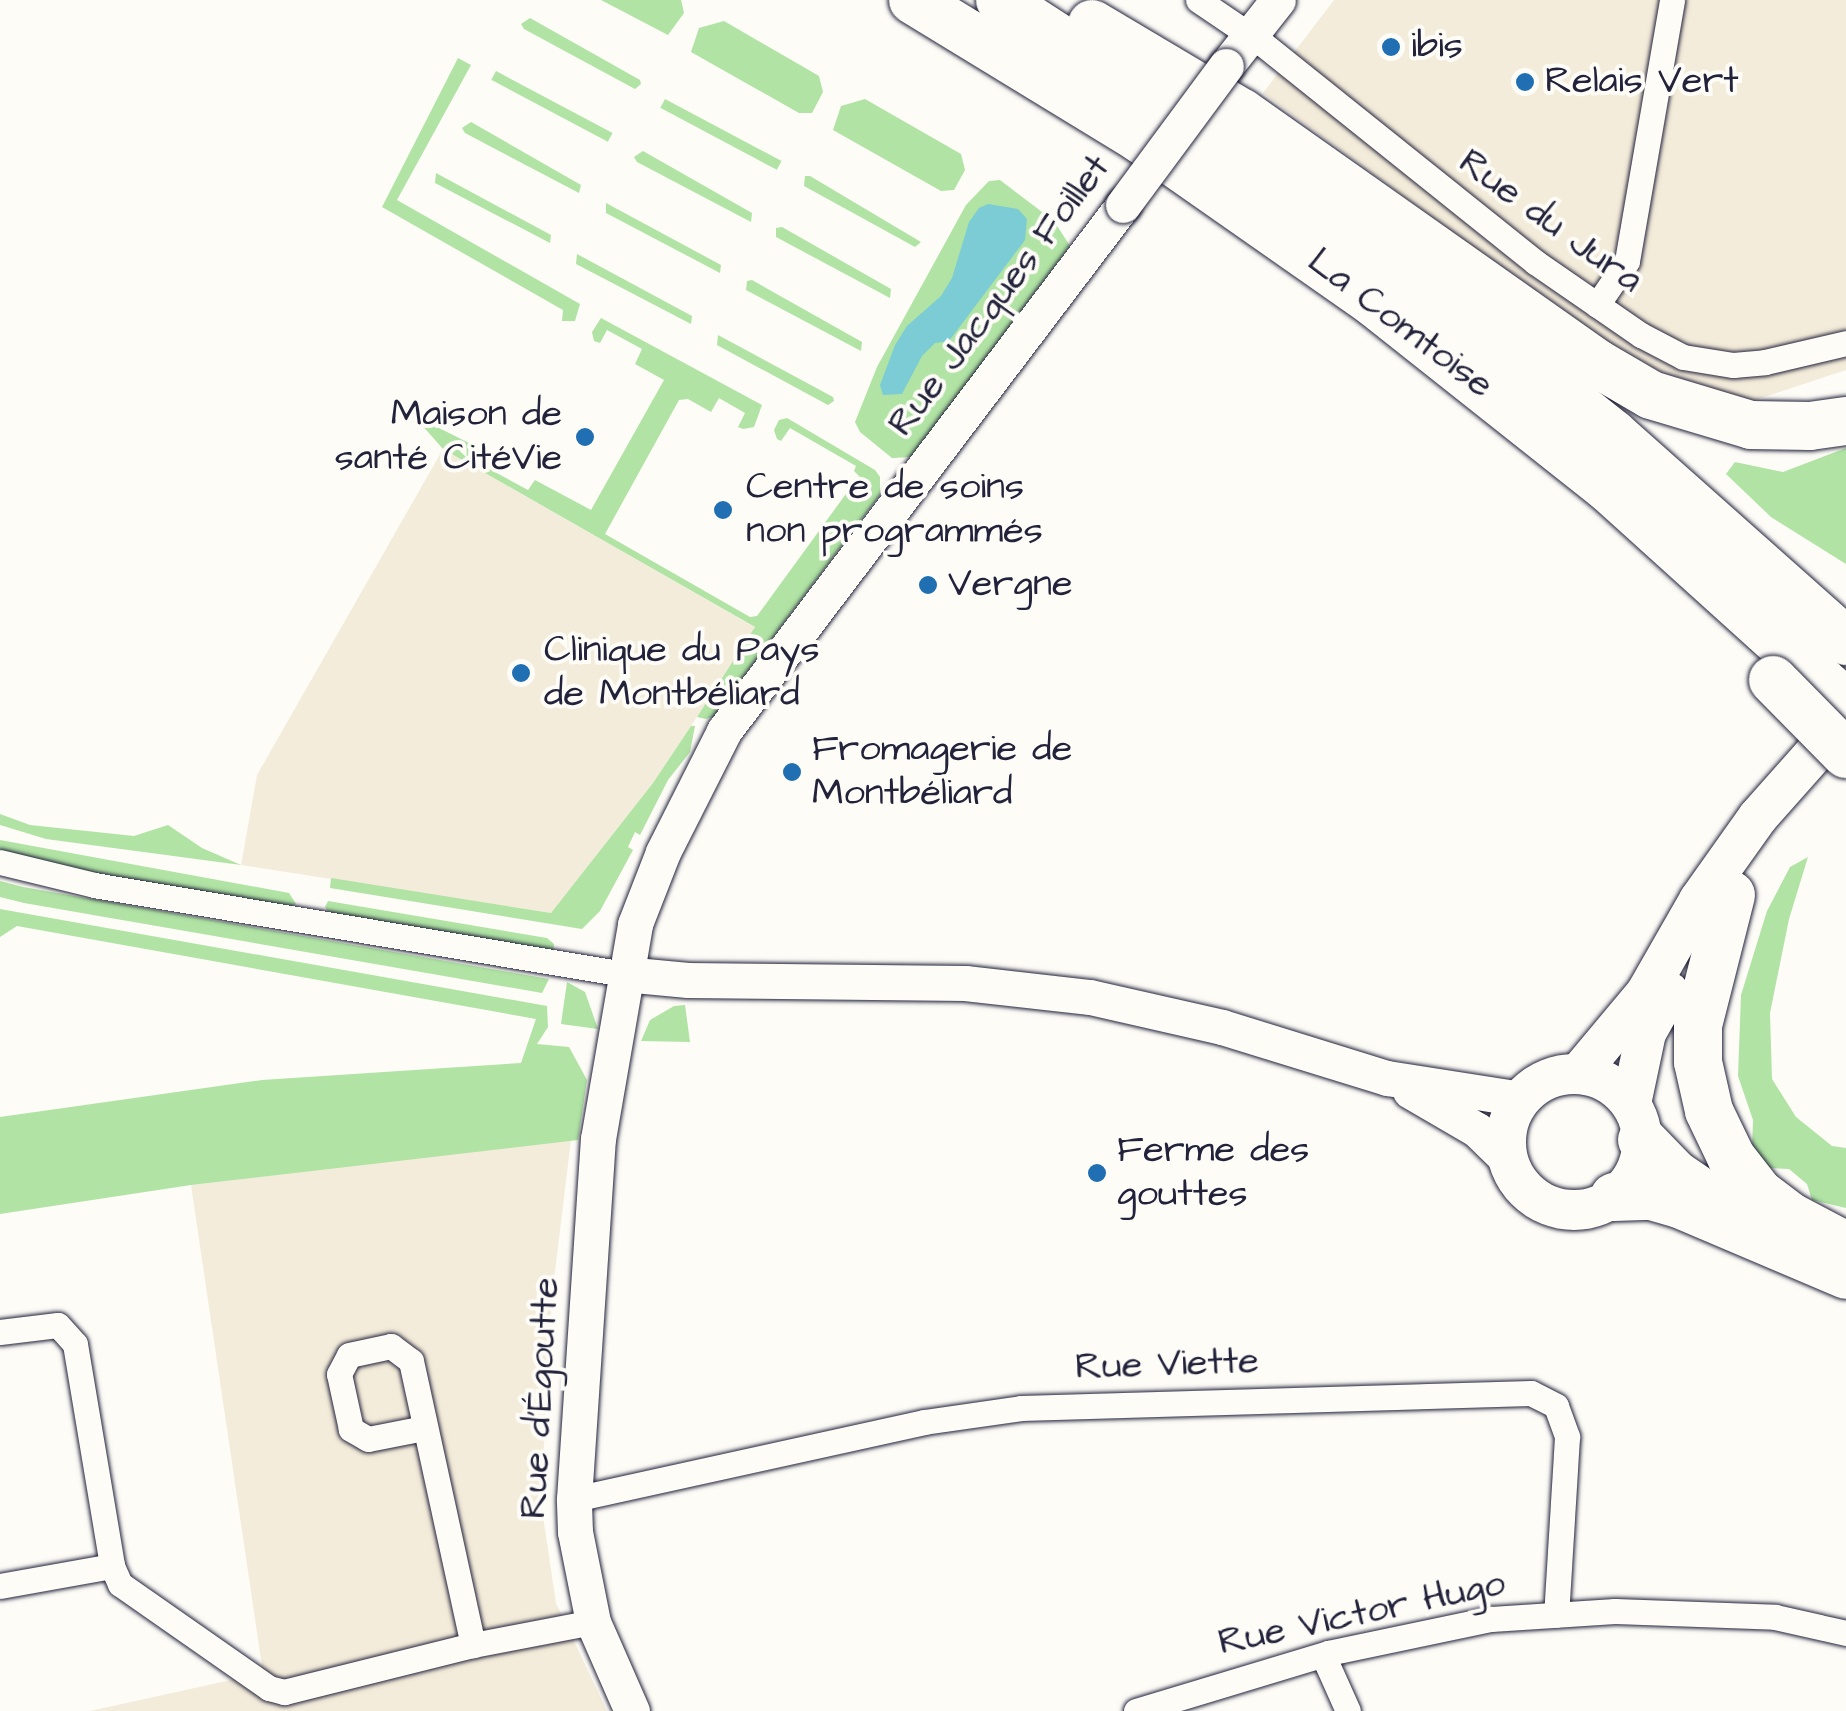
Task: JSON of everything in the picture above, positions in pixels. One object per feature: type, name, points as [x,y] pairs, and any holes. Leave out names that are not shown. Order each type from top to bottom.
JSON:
[{"type":"highway","name":"La Comtoise","points":[[913,0],[1123,127],[1372,301],[1816,655]]},
{"type":"highway","name":"La Comtoise","points":[[1000,0],[1249,160],[1439,295],[1638,455],[1816,655],[1846,703]]},
{"type":"highway","points":[[1046,0],[1124,40],[1242,113],[1598,364],[1651,395],[1751,425],[1810,426],[1846,421]]},
{"type":"highway","points":[[1816,655],[1846,753]]},
{"type":"highway","points":[[1732,895],[1698,1025],[1698,1062],[1709,1111],[1731,1157],[1759,1192],[1789,1216],[1846,1246]]},
{"type":"highway","points":[[1636,1122],[1675,1174],[1725,1207],[1790,1236],[1846,1246]]},
{"type":"highway","points":[[1614,1197],[1651,1196],[1678,1204],[1788,1254],[1846,1275]]},
{"type":"main road","name":"Rue Jacques Foillet","points":[[598,1139],[635,924],[662,852],[724,731],[1278,0]]},
{"type":"main road","points":[[1579,1074],[1646,993],[1700,900],[1758,817],[1846,718]]},
{"type":"main road","points":[[1636,1122],[1617,1088],[1579,1074],[1548,1080],[1521,1099],[1506,1139],[1509,1161],[1518,1180],[1552,1206],[1584,1208],[1614,1197],[1638,1164],[1636,1122],[1646,1033],[1777,828],[1846,753]]},
{"type":"main road","points":[[624,974],[688,980],[965,983],[1090,996],[1222,1026],[1387,1078],[1521,1099]]},
{"type":"main road","points":[[1387,1078],[1477,1130],[1509,1161]]},
{"type":"main road","name":"Rue d'Égoutte","points":[[598,1139],[575,1532],[593,1622],[632,1711]]},
{"type":"street","name":"Rue du Jura","points":[[1198,0],[1597,306],[1682,357],[1734,364],[1765,362],[1846,343]]},
{"type":"street","points":[[1597,306],[1628,261],[1672,0]]},
{"type":"street","points":[[0,862],[113,889],[624,974]]},
{"type":"street","points":[[0,1332],[58,1325],[75,1344],[112,1566],[120,1584],[270,1688],[284,1692],[473,1645],[593,1622]]},
{"type":"street","name":"Rue Viette","points":[[574,1499],[924,1422],[1021,1408],[1532,1392],[1556,1406],[1567,1438],[1556,1614]]},
{"type":"street","points":[[424,1428],[473,1645]]},
{"type":"street","points":[[0,1586],[112,1566]]},
{"type":"street","name":"Rue Victor Hugo","points":[[1136,1711],[1328,1653],[1491,1619],[1615,1610],[1775,1617],[1846,1633]]},
{"type":"street","points":[[1328,1653],[1348,1711]]},
{"type":"shaded area","points":[[1334,0],[1846,0],[1846,370],[1755,400],[1689,390],[1614,351],[1263,93]]},
{"type":"shaded area","name":"Clinique du Pays de Montbéliard","points":[[443,449],[756,628],[653,783],[551,913],[241,865],[257,775]]},
{"type":"shaded area","points":[[571,1140],[552,1296],[541,1503],[556,1603],[607,1711],[90,1711],[263,1673],[191,1185]]},
{"type":"green space","points":[[601,0],[681,0],[684,13],[668,35]]},
{"type":"green space","points":[[530,18],[641,84],[635,89],[524,29],[521,24]]},
{"type":"green space","points":[[724,21],[819,76],[823,92],[812,113],[799,113],[691,52],[699,28]]},
{"type":"green space","points":[[458,58],[471,65],[397,200],[580,304],[575,321],[562,321],[563,310],[382,207]]},
{"type":"green space","points":[[496,71],[613,133],[608,142],[491,80]]},
{"type":"green space","points":[[665,99],[782,161],[777,170],[660,108]]},
{"type":"green space","points":[[865,99],[961,154],[965,170],[954,190],[941,191],[833,130],[841,106]]},
{"type":"green space","points":[[471,122],[581,185],[579,193],[465,133],[462,128]]},
{"type":"green space","points":[[643,151],[752,213],[751,222],[637,162],[634,157]]},
{"type":"green space","points":[[436,173],[551,235],[550,243],[435,183]]},
{"type":"green space","points":[[805,176],[921,242],[915,247],[804,186]]},
{"type":"green space","points":[[1000,180],[1054,221],[1070,246],[912,457],[892,458],[860,432],[855,422],[877,367],[966,205],[989,181]]},
{"type":"green space","points":[[606,203],[721,265],[720,273],[606,213]]},
{"type":"green space","points":[[782,227],[891,289],[890,298],[776,237],[776,228]]},
{"type":"green space","points":[[577,254],[692,316],[691,324],[576,264]]},
{"type":"green space","points":[[752,280],[862,342],[861,351],[746,290],[747,281]]},
{"type":"green space","points":[[601,318],[762,405],[754,427],[743,429],[738,427],[745,413],[719,398],[711,412],[688,399],[679,400],[605,534],[750,617],[757,616],[859,476],[854,471],[856,466],[790,428],[781,441],[777,439],[774,430],[779,420],[787,418],[875,470],[880,477],[880,495],[713,717],[706,719],[697,717],[755,627],[443,449],[413,415],[473,445],[467,457],[528,490],[535,480],[591,510],[664,380],[635,364],[642,349],[607,330],[600,343],[594,341],[592,332]]},
{"type":"green space","points":[[718,335],[834,401],[828,405],[717,345]]},
{"type":"green space","points":[[1846,448],[1846,564],[1771,517],[1726,474],[1735,462],[1783,472]]},
{"type":"green space","points":[[691,726],[695,726],[690,752],[668,780],[640,835],[635,832],[628,847],[633,850],[600,911],[582,929],[330,888],[331,878],[551,913],[653,783]]},
{"type":"green space","points":[[0,814],[30,825],[134,836],[168,825],[202,848],[241,865],[46,839],[0,825]]},
{"type":"green space","points":[[0,840],[289,893],[296,904],[289,908],[0,855]]},
{"type":"green space","points":[[1808,857],[1789,919],[1770,1013],[1772,1079],[1796,1117],[1832,1146],[1846,1148],[1846,1208],[1812,1200],[1807,1184],[1789,1169],[1767,1168],[1752,1151],[1753,1120],[1738,1076],[1741,995],[1767,911],[1790,867]]},
{"type":"green space","points":[[0,881],[549,979],[542,993],[24,903],[0,897]]},
{"type":"green space","points":[[328,901],[547,938],[554,944],[553,954],[330,914],[325,907]]},
{"type":"green space","points":[[0,909],[547,1006],[548,1027],[537,1044],[569,1047],[587,1080],[578,1140],[191,1185],[0,1214],[0,1117],[262,1080],[521,1063],[536,1019],[17,926],[0,937]]},
{"type":"green space","points":[[567,982],[585,992],[598,1029],[561,1024]]},
{"type":"green space","points":[[685,1005],[690,1042],[641,1041],[650,1020],[674,1006]]},
{"type":"water","points":[[988,204],[1018,209],[1027,219],[1025,240],[949,341],[935,343],[922,356],[902,394],[883,395],[880,385],[895,345],[907,326],[941,296],[952,278],[969,222],[979,208]]},
{"type":"place","name":"ibis","points":[[1391,47]]},
{"type":"place","name":"Relais Vert","points":[[1525,82]]},
{"type":"place","name":"Maison de santé CitéVie","points":[[585,437]]},
{"type":"place","name":"Centre de soins non programmés","points":[[723,510]]},
{"type":"place","name":"Vergne","points":[[928,585]]},
{"type":"place","name":"Clinique du Pays de Montbéliard","points":[[521,673]]},
{"type":"place","name":"Fromagerie de Montbéliard","points":[[792,772]]},
{"type":"place","name":"Ferme des gouttes","points":[[1097,1173]]}]
